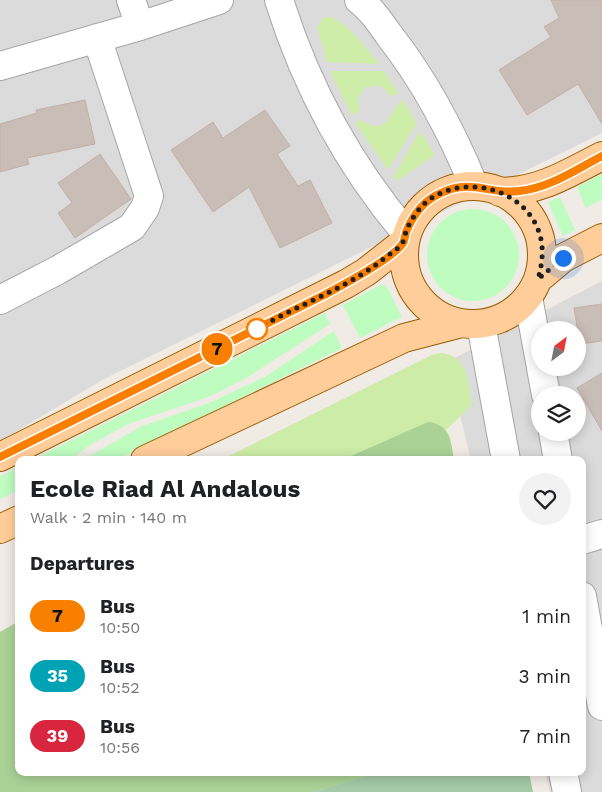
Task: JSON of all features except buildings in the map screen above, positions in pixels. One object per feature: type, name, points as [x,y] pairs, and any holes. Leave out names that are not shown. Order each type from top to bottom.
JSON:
[{"type":"main road","points":[[500,192],[533,189],[548,184],[602,156]]},
{"type":"main road","points":[[470,324],[427,307],[415,294],[407,278],[402,261],[404,238],[413,217],[425,203],[439,193],[456,187],[474,186],[500,192],[516,200],[529,212],[538,228],[542,245],[542,262],[533,288]]},
{"type":"main road","points":[[0,457],[346,284],[379,263],[404,238]]},
{"type":"main road","points":[[153,456],[404,338],[499,320],[515,311],[533,288],[563,258],[602,238]]},
{"type":"main road","points":[[0,529],[15,522]]},
{"type":"street","points":[[131,0],[140,26]]},
{"type":"street","points":[[0,66],[140,26],[220,0]]},
{"type":"street","points":[[279,0],[292,40],[311,87],[339,140],[404,238]]},
{"type":"street","points":[[359,0],[367,6],[402,51],[432,99],[459,149],[474,186]]},
{"type":"street","points":[[0,300],[58,270],[132,226],[145,208],[149,196],[98,38]]},
{"type":"street","points":[[533,288],[536,321]]},
{"type":"street","points":[[470,324],[505,456]]},
{"type":"street","points":[[555,441],[557,456]]},
{"type":"street","points":[[586,539],[602,534]]},
{"type":"street","points":[[586,618],[602,706]]},
{"type":"street","points":[[564,776],[567,792]]},
{"type":"shaded area","points":[[0,0],[602,0],[602,133],[104,379],[0,441]]},
{"type":"shaded area","points":[[602,281],[602,792],[550,792],[546,776],[586,776],[586,456],[470,456],[447,362]]},
{"type":"green space","points":[[327,17],[334,18],[348,28],[363,43],[379,64],[327,62],[317,27],[322,19]]},
{"type":"green space","points":[[330,71],[384,71],[398,93],[391,96],[381,86],[366,87],[358,97],[360,111],[352,115]]},
{"type":"green space","points":[[403,100],[417,123],[388,170],[355,123],[360,120],[370,125],[378,126],[383,124]]},
{"type":"green space","points":[[420,131],[435,155],[397,181],[393,177]]},
{"type":"green space","points":[[602,174],[602,199],[586,208],[577,187]]},
{"type":"green space","points":[[560,197],[575,230],[563,236],[548,202]]},
{"type":"green space","points":[[473,209],[491,212],[506,222],[516,237],[519,255],[516,273],[506,288],[491,298],[473,301],[455,298],[440,288],[430,273],[427,255],[430,237],[440,222],[455,212]]},
{"type":"green space","points":[[382,284],[387,287],[402,317],[360,338],[343,305]]},
{"type":"green space","points":[[325,313],[330,324],[248,377],[211,396],[128,424],[90,445],[75,456],[40,456]]},
{"type":"green space","points":[[334,331],[342,348],[125,456],[90,456],[142,426],[209,403],[265,377]]},
{"type":"green space","points":[[434,354],[451,355],[458,360],[468,379],[472,405],[446,430],[450,437],[453,456],[229,456]]},
{"type":"green space","points":[[428,422],[435,423],[445,430],[453,456],[351,456]]},
{"type":"green space","points":[[15,469],[15,492],[0,499],[0,476]]},
{"type":"green space","points":[[15,623],[15,776],[370,776],[314,792],[0,792],[0,632]]},
{"type":"green space","points":[[368,776],[530,776],[533,792],[314,792]]},
{"type":"bus line","name":"7","points":[[0,457],[346,284],[366,272],[403,243],[413,217],[425,203],[439,193],[456,187],[474,186],[500,192],[533,189],[548,184],[602,156]]},
{"type":"route","points":[[257,329],[346,284],[376,265],[403,243],[413,217],[425,203],[439,193],[456,187],[474,186],[500,192],[516,200],[529,212],[538,228],[542,245],[542,262],[538,279],[563,258]]}]
